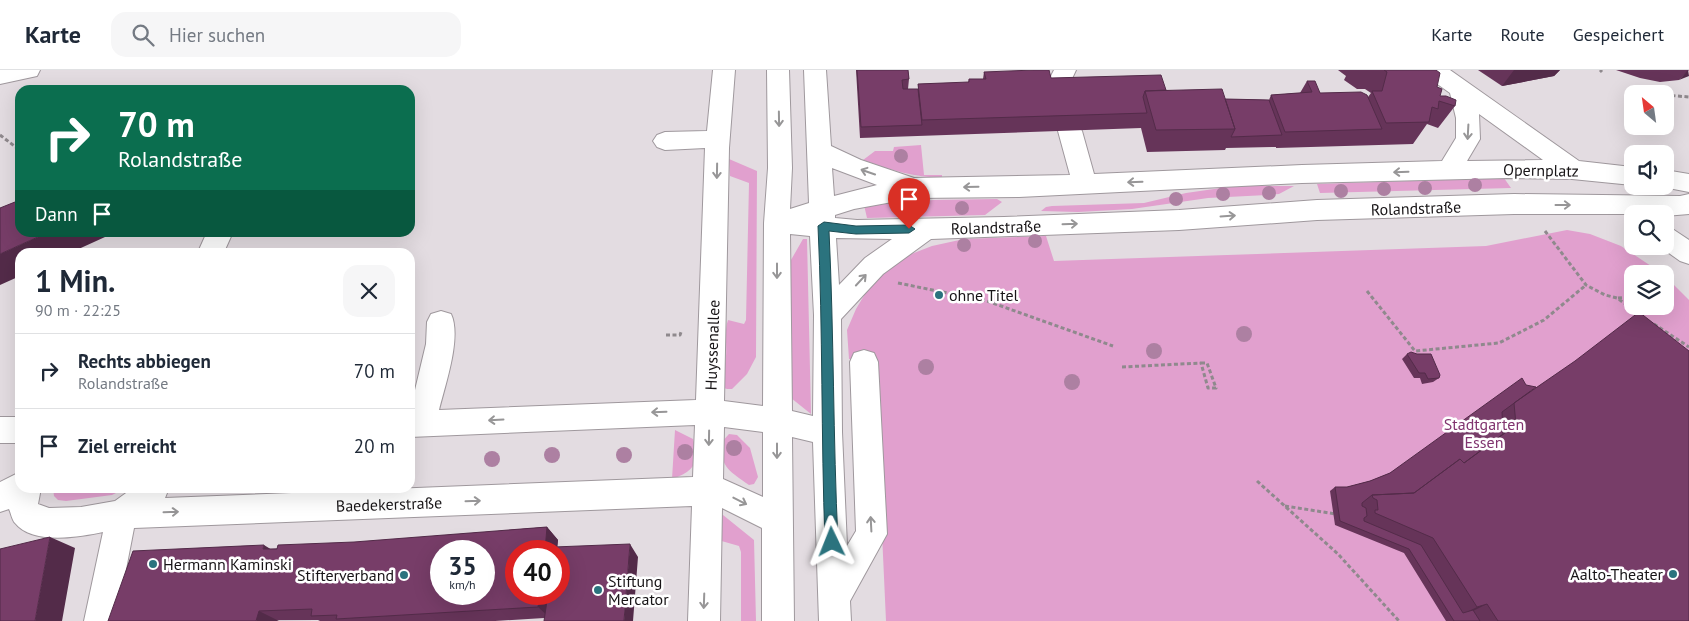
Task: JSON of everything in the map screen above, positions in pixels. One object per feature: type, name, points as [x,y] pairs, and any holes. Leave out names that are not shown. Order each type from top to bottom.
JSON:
[{"type":"street","points":[[0,76],[29,70]]},
{"type":"street","name":"Huyssenallee","points":[[704,621],[718,139],[724,70]]},
{"type":"street","points":[[778,70],[780,168],[777,223],[778,621]]},
{"type":"street","points":[[815,70],[828,315],[827,432],[834,609]]},
{"type":"street","points":[[1062,94],[1059,83],[1065,70]]},
{"type":"street","points":[[1434,70],[1624,207]]},
{"type":"street","points":[[1449,170],[1468,139],[1468,118],[1461,90]]},
{"type":"street","points":[[1070,131],[1085,184]]},
{"type":"street","points":[[665,141],[718,139]]},
{"type":"street","points":[[820,151],[852,167],[914,188]]},
{"type":"street","name":"Rolandstraße","points":[[777,223],[823,217],[854,198],[914,188],[1019,187],[1302,174],[1449,170]]},
{"type":"street","name":"Opernplatz","points":[[1449,170],[1574,170],[1624,175]]},
{"type":"street","points":[[1302,174],[1317,210]]},
{"type":"street","points":[[1674,180],[1689,183]]},
{"type":"street","points":[[1004,227],[1019,187]]},
{"type":"street","name":"Rolandstraße","points":[[823,217],[856,230],[1004,227],[1179,220],[1317,210],[1514,204],[1624,209]]},
{"type":"street","points":[[1674,206],[1689,204]]},
{"type":"street","points":[[828,315],[874,266],[927,228]]},
{"type":"street","points":[[441,322],[440,344],[416,423],[709,412],[777,421],[827,432]]},
{"type":"street","points":[[834,609],[872,534],[864,362]]},
{"type":"street","points":[[0,430],[15,430]]},
{"type":"street","points":[[0,498],[15,489]]},
{"type":"street","name":"Baedekerstraße","points":[[25,493],[22,502],[26,515],[35,521],[67,525],[122,514],[708,491],[725,494],[778,520]]},
{"type":"street","points":[[100,621],[122,514],[150,493]]},
{"type":"path","points":[[1674,95],[1689,97]]},
{"type":"path","points":[[0,135],[15,146]]},
{"type":"path","points":[[1541,225],[1586,285],[1605,295],[1624,298]]},
{"type":"path","points":[[898,283],[987,301],[1113,346]]},
{"type":"path","points":[[1415,352],[1499,343],[1544,320],[1586,285]]},
{"type":"path","points":[[1367,291],[1415,352],[1417,359]]},
{"type":"path","points":[[1617,298],[1689,347]]},
{"type":"path","points":[[666,335],[680,335],[681,331]]},
{"type":"path","points":[[1122,366],[1202,363],[1207,363],[1216,388],[1208,388],[1202,363]]},
{"type":"path","points":[[1257,481],[1338,554],[1399,621]]},
{"type":"path","points":[[1284,505],[1341,514]]},
{"type":"green space","points":[[921,145],[924,175],[942,175],[942,178],[902,172],[863,160],[875,151],[893,151],[894,147]]},
{"type":"green space","points":[[729,159],[757,171],[756,357],[747,374],[732,389],[724,388],[723,384],[726,329],[728,320],[744,324],[746,320],[749,183],[730,176]]},
{"type":"green space","points":[[1504,178],[1511,188],[1320,193],[1317,184]]},
{"type":"green space","points":[[1235,186],[1294,186],[1279,194],[1208,198],[1132,209],[1078,212],[1041,211],[1046,207],[1052,206],[1144,203],[1186,193]]},
{"type":"green space","points":[[997,199],[1002,202],[985,215],[867,218],[864,205],[933,200]]},
{"type":"green space","name":"Stadtgarten Essen","points":[[1567,230],[1590,234],[1621,246],[1624,248],[1624,255],[1634,255],[1650,265],[1624,265],[1624,315],[1674,315],[1674,285],[1689,300],[1689,621],[886,621],[874,358],[849,359],[847,330],[856,309],[871,284],[901,258],[932,246],[964,239],[1046,236],[1054,261],[1486,246]]},
{"type":"green space","points":[[803,239],[807,239],[811,414],[791,398],[791,260]]},
{"type":"green space","points":[[675,430],[693,439],[696,454],[694,465],[691,469],[672,479]]},
{"type":"green space","points":[[729,434],[737,435],[750,448],[758,477],[754,484],[749,485],[732,473],[722,459],[720,444]]},
{"type":"green space","points":[[54,493],[116,493],[66,501],[58,500]]},
{"type":"green space","points":[[723,515],[754,540],[756,621],[741,621],[741,552],[739,546],[718,540],[720,517]]},
{"type":"building","points":[[857,70],[908,70],[909,79],[902,80],[903,89],[918,89],[922,125],[861,127]]},
{"type":"building","points":[[1049,70],[1051,78],[1161,75],[1166,90],[1145,91],[1143,97],[1147,113],[922,120],[918,84],[969,82],[969,79],[986,79],[984,72]]},
{"type":"building","points":[[1384,70],[1436,70],[1440,73],[1437,87],[1442,89],[1440,96],[1456,100],[1455,106],[1439,101],[1438,109],[1432,107],[1429,122],[1386,123],[1372,91],[1382,91],[1387,72]]},
{"type":"building","points":[[1307,81],[1315,81],[1320,93],[1361,92],[1367,95],[1382,129],[1285,132],[1271,95],[1312,92]]},
{"type":"building","points":[[1222,89],[1235,129],[1156,130],[1145,91]]},
{"type":"building","points":[[1225,99],[1269,100],[1282,135],[1231,137],[1235,129]]},
{"type":"building","points":[[15,202],[15,237],[38,237],[0,254],[0,208]]},
{"type":"building","points":[[1635,315],[1643,315],[1689,351],[1689,621],[1498,621],[1487,604],[1477,607],[1433,538],[1375,513],[1375,510],[1378,510],[1377,500],[1372,495],[1414,493],[1460,459],[1464,463],[1516,425],[1514,403],[1575,361]]},
{"type":"building","points":[[1411,352],[1431,354],[1440,375],[1439,378],[1428,379],[1425,373],[1419,373],[1407,354]]},
{"type":"building","points":[[1522,378],[1526,385],[1536,387],[1502,412],[1503,434],[1464,463],[1460,459],[1414,493],[1372,495],[1362,503],[1362,506],[1366,508],[1367,516],[1364,518],[1364,521],[1421,545],[1463,613],[1473,610],[1480,621],[1454,621],[1409,549],[1340,521],[1335,487],[1347,487],[1390,473]]},
{"type":"building","points":[[547,527],[546,540],[505,540],[505,605],[538,605],[538,607],[336,619],[337,615],[311,616],[312,609],[259,611],[256,621],[108,621],[133,551],[264,545],[263,549],[277,549],[278,545],[354,542]]},
{"type":"building","points":[[50,537],[35,621],[0,621],[0,549]]},
{"type":"building","name":"Stiftung Mercator","points":[[630,544],[624,621],[544,621],[546,605],[570,605],[570,546]]},
{"type":"place","name":"ohne Titel","points":[[939,295]]},
{"type":"place","name":"Hermann Kaminski","points":[[153,564]]},
{"type":"place","name":"Aalto-Theater","points":[[1673,574]]},
{"type":"place","name":"Stifterverband","points":[[404,575]]},
{"type":"place","name":"Stiftung Mercator","points":[[598,590]]},
{"type":"route","points":[[832,542],[827,432],[828,315],[824,261],[824,226],[856,230],[909,229]]}]
